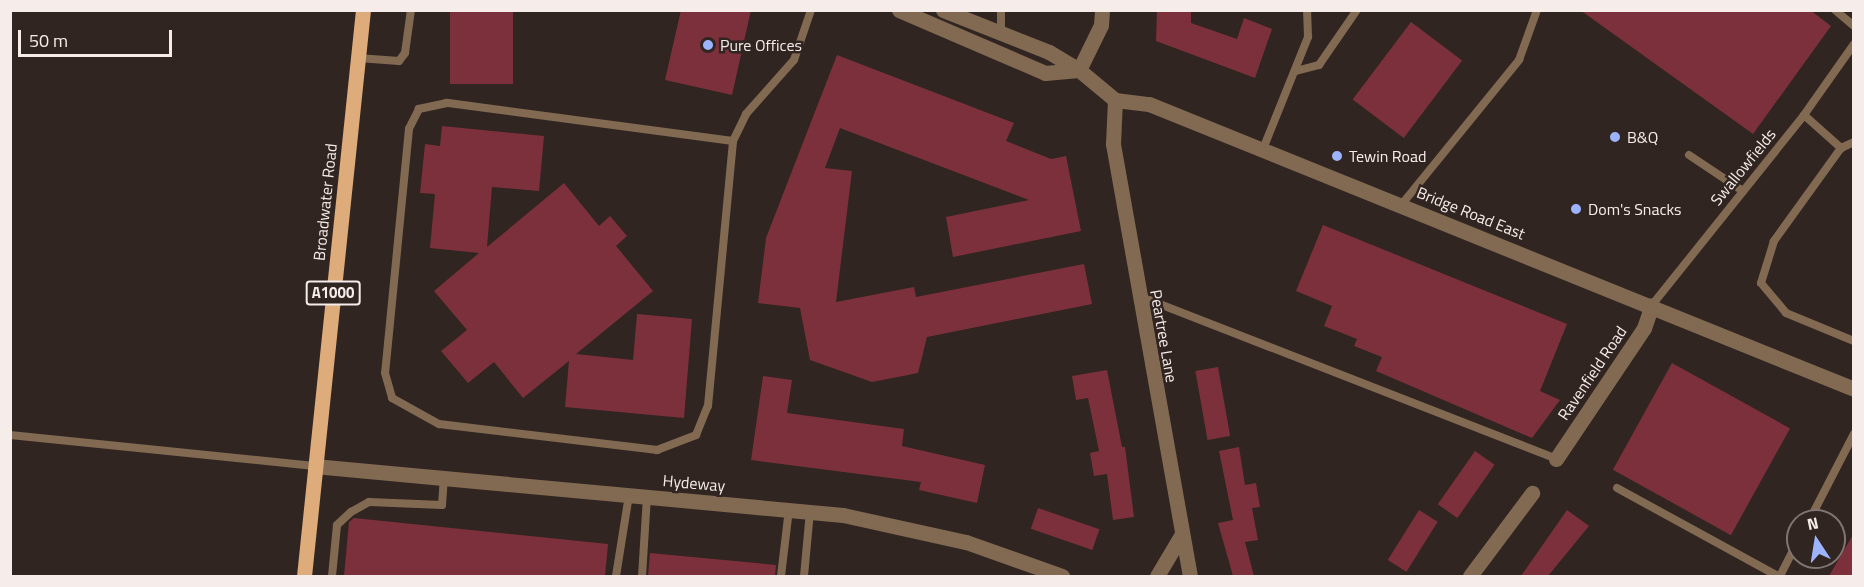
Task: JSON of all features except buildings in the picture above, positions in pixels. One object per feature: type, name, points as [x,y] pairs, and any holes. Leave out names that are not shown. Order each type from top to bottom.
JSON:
[{"type":"main road","name":"Broadwater Road","points":[[304,576],[363,10]]},
{"type":"street","points":[[899,10],[1045,73],[1079,70]]},
{"type":"street","points":[[943,10],[1049,52],[1079,70],[1115,100]]},
{"type":"street","points":[[1079,70],[1101,25],[1102,10]]},
{"type":"street","name":"Bridge Road East","points":[[1115,100],[1149,104],[1652,305],[1854,389]]},
{"type":"street","name":"Peartree Lane","points":[[1115,100],[1113,144],[1190,576]]},
{"type":"street","name":"Ravenfield Road","points":[[1556,459],[1644,328],[1652,305]]},
{"type":"street","name":"Hydeway","points":[[314,466],[810,510],[966,543],[1062,576]]},
{"type":"street","points":[[1470,576],[1532,493]]},
{"type":"street","points":[[1157,576],[1182,534]]},
{"type":"lane","points":[[358,58],[399,61],[405,53],[411,10]]},
{"type":"lane","points":[[733,141],[447,104],[419,109],[409,129],[384,373],[392,398],[438,424],[657,450],[696,435],[708,406],[733,141],[746,114],[794,60],[811,10]]},
{"type":"lane","points":[[1001,10],[1001,33]]},
{"type":"lane","points":[[1263,149],[1308,37],[1307,10]]},
{"type":"lane","points":[[1296,71],[1319,65],[1357,10]]},
{"type":"lane","points":[[1835,10],[1854,26]]},
{"type":"lane","points":[[1402,204],[1519,60],[1536,11]]},
{"type":"lane","name":"Swallowfields","points":[[1652,305],[1804,115],[1854,44]]},
{"type":"lane","points":[[1804,115],[1841,148]]},
{"type":"lane","points":[[1854,142],[1841,148],[1774,241],[1761,284],[1786,312],[1854,341]]},
{"type":"lane","points":[[1689,155],[1743,191]]},
{"type":"lane","points":[[1139,296],[1556,459]]},
{"type":"lane","points":[[1815,509],[1854,434]]},
{"type":"lane","points":[[10,435],[314,466]]},
{"type":"lane","points":[[332,576],[337,525],[351,512],[369,502],[442,505],[444,477]]},
{"type":"lane","points":[[1617,488],[1779,576]]},
{"type":"lane","points":[[616,576],[629,495]]},
{"type":"lane","points":[[642,576],[647,496]]},
{"type":"lane","points":[[781,576],[789,509]]},
{"type":"lane","points":[[804,576],[810,510]]},
{"type":"place","name":"Pure Offices","points":[[708,45]]},
{"type":"place","name":"B&Q","points":[[1615,137]]},
{"type":"place","name":"Tewin Road","points":[[1337,156]]},
{"type":"place","name":"Dom's Snacks","points":[[1576,209]]}]
